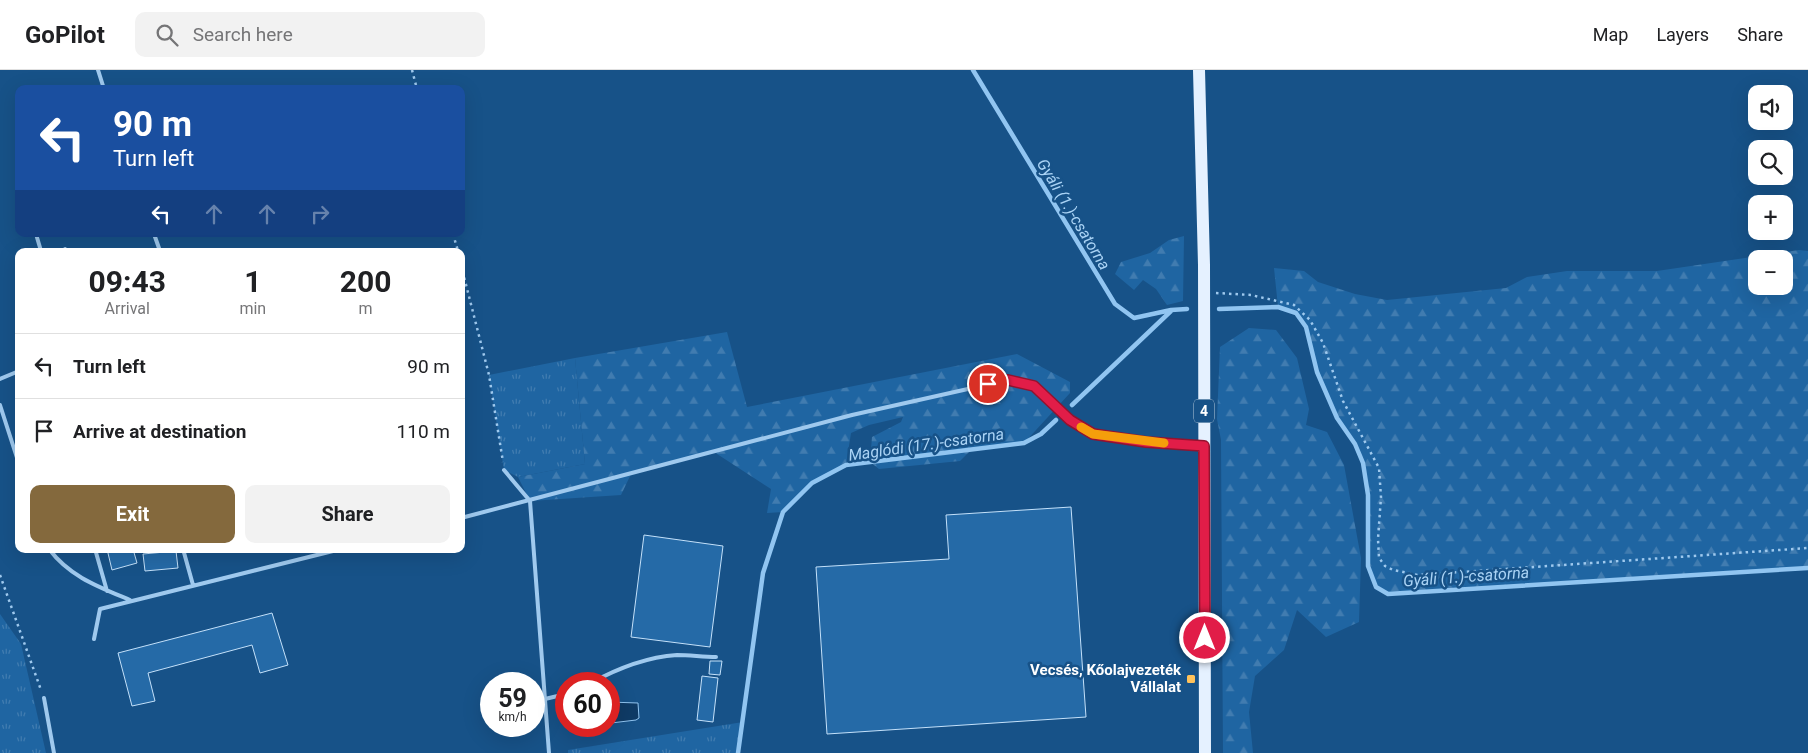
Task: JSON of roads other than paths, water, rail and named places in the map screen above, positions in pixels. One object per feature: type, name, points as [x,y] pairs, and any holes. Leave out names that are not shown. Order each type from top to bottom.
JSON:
[{"type":"main road","name":"4","points":[[1199,70],[1204,265],[1205,753]]},
{"type":"lane","points":[[98,70],[103,85]]},
{"type":"lane","points":[[0,379],[15,373]]},
{"type":"lane","points":[[465,517],[852,415],[1008,380],[1034,386],[1070,420],[1093,434],[1146,442],[1204,446]]},
{"type":"lane","points":[[0,405],[15,452]]},
{"type":"lane","points":[[504,470],[530,501],[543,672]]},
{"type":"lane","points":[[52,553],[74,574],[92,585],[131,601]]},
{"type":"lane","points":[[96,553],[107,591]]},
{"type":"lane","points":[[184,553],[193,585]]},
{"type":"lane","points":[[94,639],[100,609],[325,553]]},
{"type":"lane","points":[[612,672],[648,660],[677,655],[716,658]]},
{"type":"lane","points":[[549,753],[545,699],[555,697]]},
{"type":"lane","points":[[44,698],[54,753]]},
{"type":"waterway","name":"Gyáli (1.)-csatorna","points":[[973,70],[1115,304],[1134,318],[1171,310],[1187,309]]},
{"type":"waterway","name":"Gyáli (1.)-csatorna","points":[[1219,309],[1278,307],[1296,313],[1306,327],[1317,372],[1337,418],[1355,444],[1363,463],[1368,495],[1368,566],[1376,587],[1388,594],[1808,568]]},
{"type":"waterway","name":"Maglódi (17.)-csatorna","points":[[1072,405],[1171,311]]},
{"type":"waterway","name":"Maglódi (17.)-csatorna","points":[[738,753],[763,573],[783,512],[812,483],[846,465],[1024,443],[1041,434],[1056,420]]},
{"type":"place","name":"Vecsés, Kőolajvezeték Vállalat","points":[[1191,679]]}]
